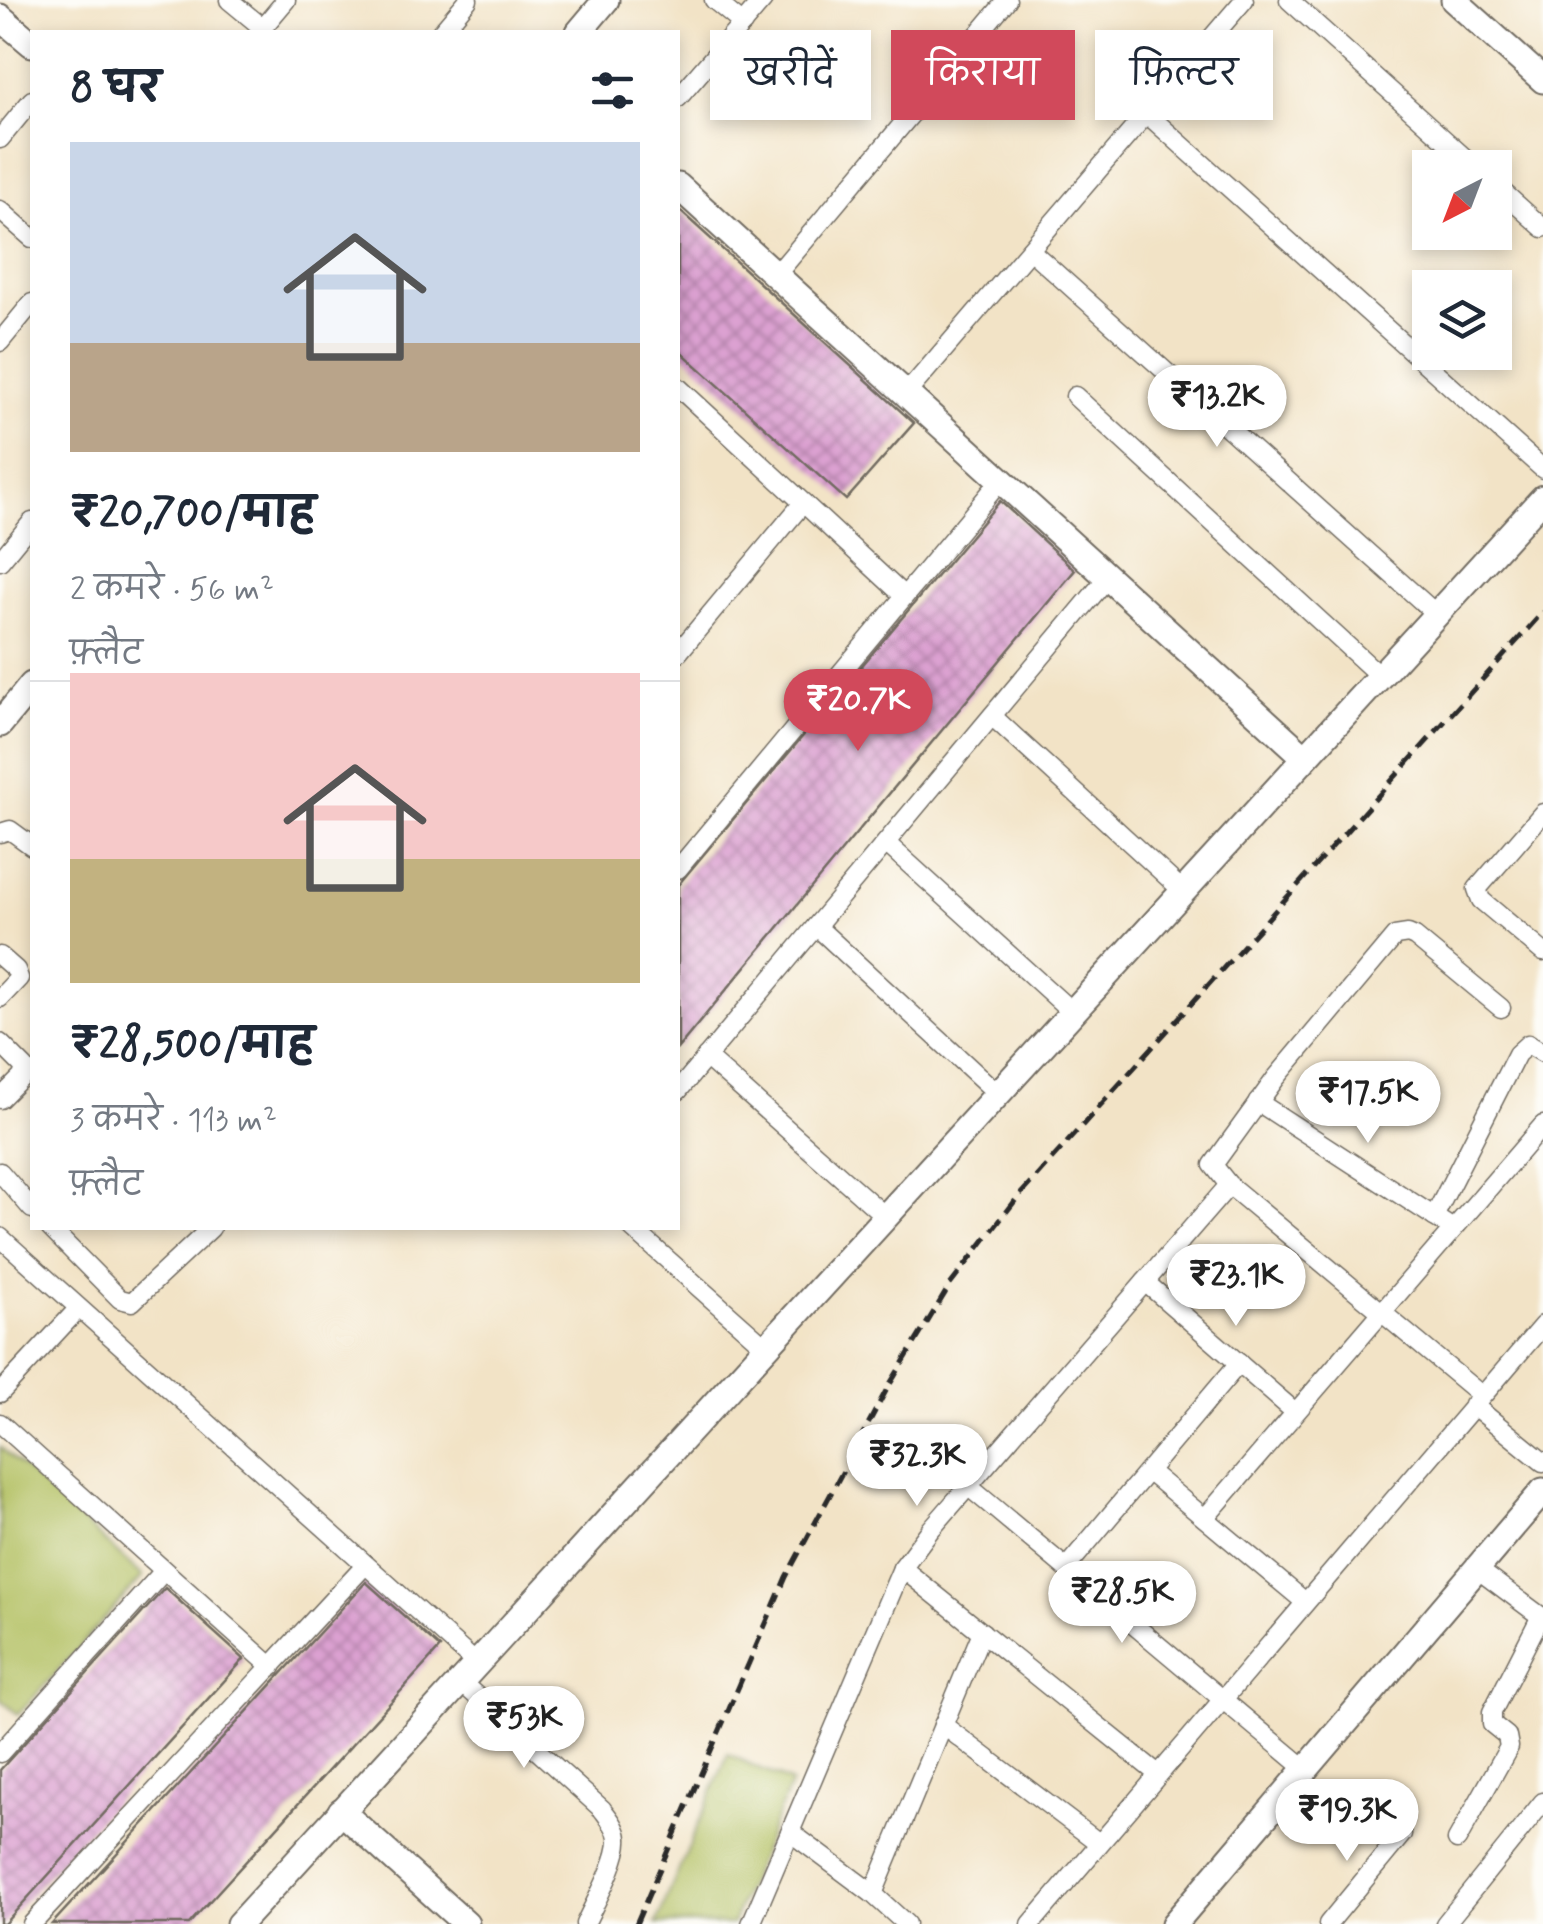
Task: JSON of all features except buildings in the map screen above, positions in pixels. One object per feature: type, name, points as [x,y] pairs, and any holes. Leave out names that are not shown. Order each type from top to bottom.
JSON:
[{"type":"street","points":[[229,0],[261,30],[286,0]]},
{"type":"street","points":[[443,30],[468,0]]},
{"type":"street","points":[[581,30],[606,0]]},
{"type":"street","points":[[714,0],[742,24]]},
{"type":"street","points":[[680,96],[763,0]]},
{"type":"street","points":[[776,275],[1007,0]]},
{"type":"street","points":[[1218,30],[1244,0]]},
{"type":"street","points":[[1290,0],[1456,150]]},
{"type":"street","points":[[1454,0],[1539,68]]},
{"type":"street","points":[[0,17],[30,42]]},
{"type":"street","points":[[0,139],[30,102]]},
{"type":"street","points":[[906,394],[1141,120]]},
{"type":"street","points":[[1153,120],[1543,469]]},
{"type":"street","points":[[680,188],[1306,757]]},
{"type":"street","points":[[1512,200],[1543,228]]},
{"type":"street","points":[[0,210],[30,236]]},
{"type":"street","points":[[1030,250],[1436,614]]},
{"type":"street","points":[[0,342],[30,305]]},
{"type":"street","points":[[680,390],[904,596]]},
{"type":"street","points":[[1075,396],[1380,676]]},
{"type":"street","points":[[680,867],[1001,480]]},
{"type":"street","points":[[239,1924],[1543,498]]},
{"type":"street","points":[[680,650],[803,503]]},
{"type":"street","points":[[0,561],[30,524]]},
{"type":"street","points":[[680,1090],[1108,577]]},
{"type":"street","points":[[0,724],[30,686]]},
{"type":"street","points":[[992,716],[1183,891]]},
{"type":"street","points":[[1541,947],[1482,900],[1478,889],[1543,814]]},
{"type":"street","points":[[0,832],[10,830],[30,845]]},
{"type":"street","points":[[886,843],[1072,1012]]},
{"type":"street","points":[[816,926],[998,1094]]},
{"type":"street","points":[[1501,1008],[1415,938],[1408,934],[1395,936],[1258,1102],[1214,1166],[1229,1185],[1382,1312],[1543,1462]]},
{"type":"street","points":[[0,956],[19,978],[0,998]]},
{"type":"street","points":[[0,1044],[26,1072],[0,1099]]},
{"type":"street","points":[[1434,1217],[1517,1054],[1528,1044],[1543,1053]]},
{"type":"street","points":[[706,1057],[886,1217]]},
{"type":"street","points":[[1258,1102],[1453,1229]]},
{"type":"street","points":[[1204,1518],[1543,1125]]},
{"type":"street","points":[[1,1175],[30,1206]]},
{"type":"street","points":[[751,1924],[902,1568],[968,1486],[1229,1185]]},
{"type":"street","points":[[52,1230],[120,1299],[132,1302],[209,1230]]},
{"type":"street","points":[[634,1230],[767,1348]]},
{"type":"street","points":[[0,1237],[364,1566],[602,1809],[618,1838],[585,1924]]},
{"type":"street","points":[[1145,1282],[1295,1412]]},
{"type":"street","points":[[0,1393],[78,1308]]},
{"type":"street","points":[[1032,1924],[1543,1325]]},
{"type":"street","points":[[1066,1568],[1239,1364]]},
{"type":"street","points":[[0,1422],[272,1667]]},
{"type":"street","points":[[1148,1471],[1304,1602]]},
{"type":"street","points":[[968,1486],[1307,1770]]},
{"type":"street","points":[[1174,1924],[1476,1568],[1538,1506]]},
{"type":"street","points":[[32,1924],[364,1566]]},
{"type":"street","points":[[902,1568],[1158,1774]]},
{"type":"street","points":[[1457,1840],[1509,1748],[1507,1736],[1492,1724],[1492,1712],[1542,1617],[1476,1568]]},
{"type":"street","points":[[0,1753],[163,1572]]},
{"type":"street","points":[[873,1894],[982,1632]]},
{"type":"street","points":[[943,1726],[1099,1843]]},
{"type":"street","points":[[1444,1924],[1543,1802]]},
{"type":"street","points":[[342,1811],[466,1924]]},
{"type":"street","points":[[790,1832],[906,1924]]},
{"type":"street","points":[[1332,1923],[1402,1834]]},
{"type":"green space","points":[[0,1447],[143,1576],[18,1715],[0,1699]]},
{"type":"green space","points":[[728,1754],[791,1783],[732,1924],[656,1924]]},
{"type":"railway","points":[[636,1924],[786,1577],[887,1389],[950,1285],[1018,1197],[1543,612]]}]
